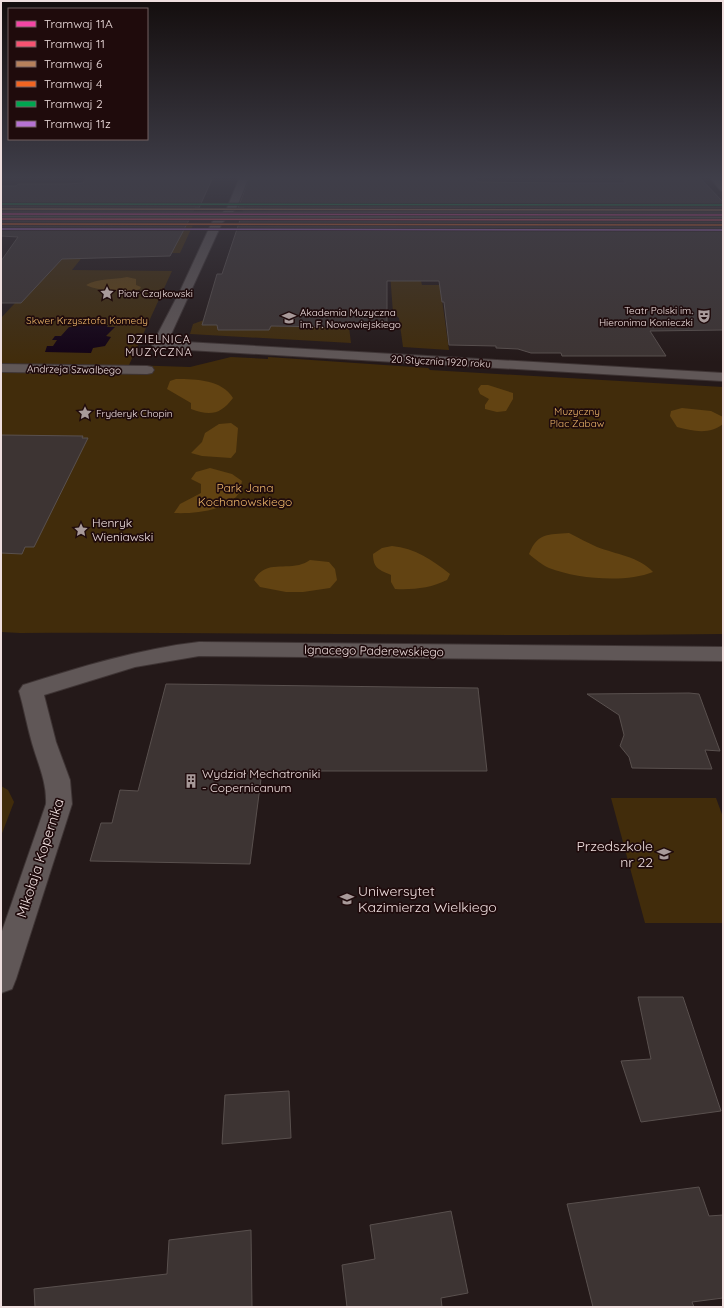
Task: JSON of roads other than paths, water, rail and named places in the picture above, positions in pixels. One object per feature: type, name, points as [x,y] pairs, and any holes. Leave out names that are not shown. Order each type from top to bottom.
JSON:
[{"type":"street","name":"20 Stycznia 1920 roku","points":[[209,240],[187,289],[159,345],[723,377]]},
{"type":"street","name":"Andrzeja Szwalbego","points":[[1,368],[147,370]]},
{"type":"street","name":"Ignacego Paderewskiego","points":[[31,691],[87,673],[159,653],[199,649],[723,654]]},
{"type":"street","name":"Mikołaja Kopernika","points":[[1,979],[60,804],[61,793],[58,780],[44,742],[31,691]]},
{"type":"place","name":"Piotr Czajkowski","points":[[107,293]]},
{"type":"place","name":"Teatr Polski im. Hieronima Konieczki","points":[[704,316]]},
{"type":"place","name":"Akademia Muzyczna im. F. Nowowiejskiego","points":[[289,318]]},
{"type":"place","name":"Fryderyk Chopin","points":[[85,413]]},
{"type":"place","name":"Henryk Wieniawski","points":[[81,530]]},
{"type":"place","name":"Wydział Mechatroniki - Copernicanum","points":[[191,781]]},
{"type":"place","name":"Przedszkole nr 22","points":[[664,854]]},
{"type":"place","name":"Uniwersytet Kazimierza Wielkiego","points":[[347,899]]},
{"type":"district","name":"DZIELNICA MUZYCZNA","points":[[159,345]]},
{"type":"park label","name":"Skwer Krzysztofa Komedy","points":[[87,320]]},
{"type":"park label","name":"Muzyczny Plac Zabaw","points":[[577,416]]},
{"type":"park label","name":"Park Jana Kochanowskiego","points":[[245,495]]}]
